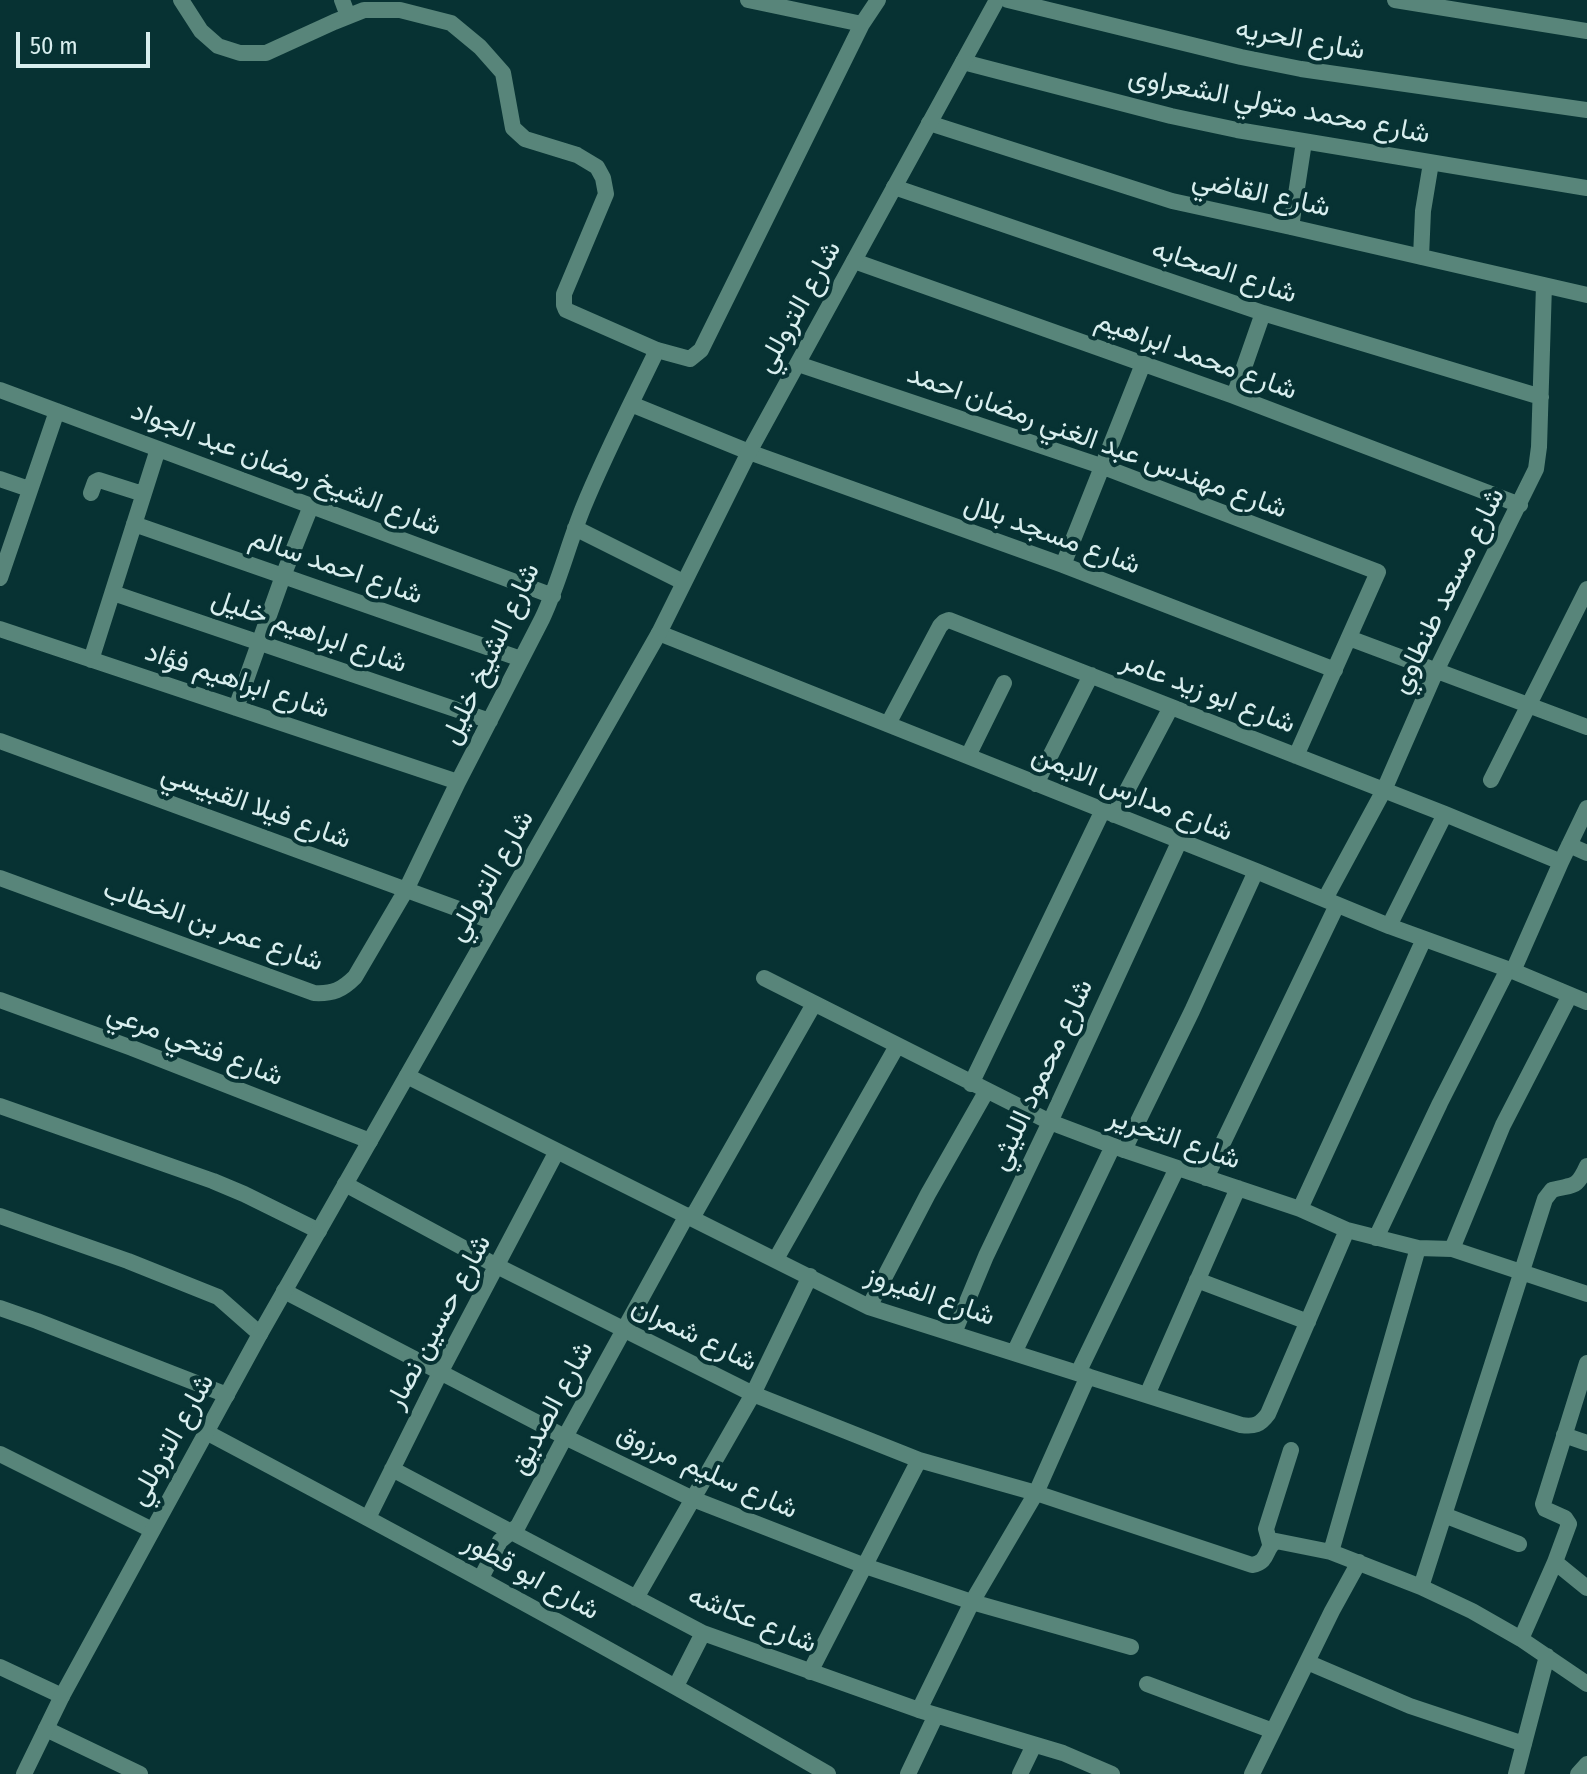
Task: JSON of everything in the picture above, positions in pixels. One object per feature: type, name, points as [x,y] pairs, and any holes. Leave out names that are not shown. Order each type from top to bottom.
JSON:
[{"type":"street","points":[[181,0],[201,31],[218,46],[240,53],[266,53],[345,8],[400,10],[451,23],[480,47],[503,73],[513,128],[525,139],[577,155],[597,167],[603,178],[606,194],[564,294],[566,310],[657,350],[690,359],[701,350],[862,24],[878,0]]},
{"type":"street","name":"شارع التروللي","points":[[24,1774],[62,1696],[260,1334],[659,633],[749,452],[997,0]]},
{"type":"street","name":"شارع الحريه","points":[[1008,0],[1301,69],[1587,110]]},
{"type":"street","points":[[1395,0],[1587,31]]},
{"type":"street","points":[[758,1],[862,24]]},
{"type":"street","name":"شارع محمد متولي الشعراوى","points":[[963,62],[1171,116],[1304,142],[1587,188]]},
{"type":"street","name":"شارع القاضي","points":[[929,123],[1172,201],[1587,295]]},
{"type":"street","points":[[1291,227],[1304,142]]},
{"type":"street","points":[[1421,257],[1423,211],[1431,163]]},
{"type":"street","name":"شارع الصحابه","points":[[894,187],[1263,313],[1541,397]]},
{"type":"street","name":"شارع محمد ابراهيم","points":[[854,261],[1234,396],[1520,505]]},
{"type":"street","name":"شارع مسعد طنطاوي","points":[[1206,1178],[1436,671],[1536,469],[1539,458],[1544,285]]},
{"type":"street","points":[[1234,396],[1263,313]]},
{"type":"street","name":"شارع الشيخ خليل","points":[[406,890],[553,596],[575,528],[657,350]]},
{"type":"street","name":"شارع مهندس عبد الغني رمضان احمد","points":[[798,364],[1101,466],[1378,572],[1349,638]]},
{"type":"street","points":[[1063,565],[1143,364]]},
{"type":"street","name":"شارع الشيخ رمضان عبد الجواد","points":[[0,390],[553,596]]},
{"type":"street","name":"شارع مسجد بلال","points":[[631,404],[749,452],[1063,565],[1335,670]]},
{"type":"street","points":[[0,576],[57,411]]},
{"type":"street","points":[[91,660],[158,449]]},
{"type":"street","points":[[0,479],[29,489]]},
{"type":"street","points":[[91,493],[99,480],[143,494]]},
{"type":"street","points":[[236,708],[311,506]]},
{"type":"street","name":"شارع احمد سالم","points":[[134,524],[521,659]]},
{"type":"street","points":[[575,528],[683,582]]},
{"type":"street","points":[[1491,780],[1587,589]]},
{"type":"street","name":"شارع ابراهيم خليل","points":[[113,593],[490,721]]},
{"type":"street","name":"شارع ابو زيد عامر","points":[[888,724],[940,626],[949,620],[1561,862]]},
{"type":"street","name":"شارع ابراهيم فؤاد","points":[[0,629],[458,782]]},
{"type":"street","name":"شارع مدارس الايمن","points":[[659,633],[1389,926],[1587,1002]]},
{"type":"street","points":[[1296,756],[1349,638],[1587,727]]},
{"type":"street","points":[[1036,784],[1091,675]]},
{"type":"street","points":[[968,756],[1004,683]]},
{"type":"street","points":[[869,1307],[928,1194],[1108,812],[1171,707]]},
{"type":"street","name":"شارع فيلا القبيسي","points":[[0,741],[494,922]]},
{"type":"street","points":[[1376,1238],[1587,808]]},
{"type":"street","points":[[1389,926],[1445,814]]},
{"type":"street","name":"شارع محمود الليثي","points":[[954,1333],[986,1256],[1180,840]]},
{"type":"street","points":[[1569,845],[1587,853]]},
{"type":"street","points":[[1014,1353],[1192,1011],[1256,871]]},
{"type":"street","name":"شارع عمر بن الخطاب","points":[[0,878],[314,993],[330,994],[344,988],[355,977],[406,890]]},
{"type":"street","points":[[1300,1209],[1424,939]]},
{"type":"street","name":"شارع التحرير","points":[[764,978],[1050,1122],[1300,1209],[1347,1230],[1418,1248],[1452,1249],[1587,1294]]},
{"type":"street","points":[[1452,1249],[1503,1125],[1570,995]]},
{"type":"street","name":"شارع فتحي مرعي","points":[[0,1000],[370,1141]]},
{"type":"street","name":"شارع الصديق","points":[[481,1578],[500,1541],[518,1526],[624,1330],[814,1004]]},
{"type":"street","points":[[776,1259],[897,1046]]},
{"type":"street","name":"شارع الفيروز","points":[[407,1076],[869,1307],[1252,1427],[1262,1423],[1268,1414],[1347,1230]]},
{"type":"street","points":[[0,1106],[213,1181],[319,1231]]},
{"type":"street","name":"شارع حسين نصار","points":[[368,1518],[441,1371],[557,1151]]},
{"type":"street","points":[[1421,1587],[1547,1194],[1557,1188],[1572,1187],[1587,1166]]},
{"type":"street","points":[[919,1710],[972,1602],[1036,1493],[1083,1374],[1177,1168]]},
{"type":"street","name":"شارع شمران","points":[[345,1184],[497,1266],[753,1394],[919,1460],[1036,1493],[1252,1565],[1265,1559],[1270,1544]]},
{"type":"street","points":[[1147,1395],[1238,1188]]},
{"type":"street","points":[[0,1216],[218,1297],[260,1334]]},
{"type":"street","points":[[1331,1552],[1418,1248]]},
{"type":"street","points":[[636,1598],[753,1394],[810,1276]]},
{"type":"street","points":[[1197,1280],[1308,1322]]},
{"type":"street","name":"شارع سليم مرزوق","points":[[284,1291],[565,1437],[693,1499],[865,1566],[972,1602],[1131,1647]]},
{"type":"street","points":[[0,1308],[227,1395]]},
{"type":"street","points":[[1521,1639],[1569,1524],[1565,1518],[1545,1509],[1543,1504],[1587,1363]]},
{"type":"street","name":"شارع ابو قطور","points":[[206,1432],[481,1578],[828,1774]]},
{"type":"street","points":[[1564,1435],[1587,1443]]},
{"type":"street","points":[[1291,1450],[1266,1529],[1270,1544],[1283,1541],[1331,1552],[1421,1587],[1521,1639],[1587,1684]]},
{"type":"street","points":[[0,1454],[152,1530]]},
{"type":"street","points":[[810,1672],[919,1460]]},
{"type":"street","name":"شارع عكاشه","points":[[392,1469],[703,1633],[919,1710],[1063,1753],[1112,1774]]},
{"type":"street","points":[[1444,1515],[1519,1544]]},
{"type":"street","points":[[1252,1774],[1359,1562]]},
{"type":"street","points":[[1555,1562],[1587,1588]]},
{"type":"street","points":[[676,1686],[703,1633]]},
{"type":"street","points":[[1516,1774],[1547,1656]]},
{"type":"street","points":[[1307,1662],[1410,1706],[1524,1744]]},
{"type":"street","points":[[0,1667],[62,1696]]},
{"type":"street","points":[[1147,1684],[1273,1731]]},
{"type":"street","points":[[908,1774],[936,1715]]},
{"type":"street","points":[[46,1729],[140,1774]]},
{"type":"street","points":[[1020,1774],[1034,1745]]},
{"type":"street","points":[[1578,1774],[1587,1764]]}]
